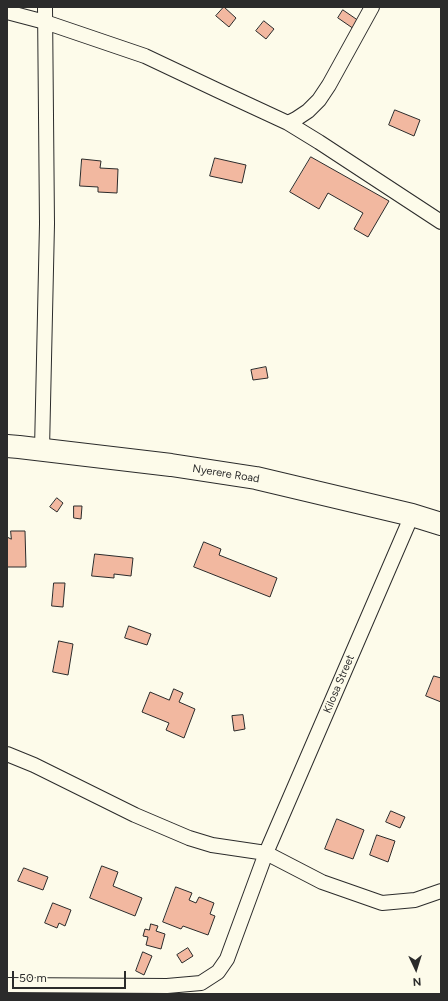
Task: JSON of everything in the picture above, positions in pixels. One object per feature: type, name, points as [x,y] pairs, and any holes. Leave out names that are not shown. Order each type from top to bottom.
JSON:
[{"type":"main road","name":"Nyerere Road","points":[[7,446],[171,465],[256,478],[412,515],[441,524]]},
{"type":"street","points":[[42,449],[47,224],[45,7]]},
{"type":"street","points":[[288,123],[308,111],[319,100],[330,85],[372,7]]},
{"type":"street","points":[[7,12],[45,22],[145,56],[288,123],[441,222]]},
{"type":"street","name":"Kilosa Street","points":[[7,985],[167,986],[200,983],[218,972],[227,959],[266,853],[412,515]]},
{"type":"street","points":[[7,754],[34,765],[135,815],[189,838],[212,845],[266,853],[322,882],[382,903],[415,900],[441,891]]},
{"type":"building","points":[[224,7],[236,18],[229,27],[216,16]]},
{"type":"building","points":[[343,10],[359,21],[354,29],[338,18]]},
{"type":"building","points":[[264,21],[274,29],[266,39],[256,31]]},
{"type":"building","points":[[395,110],[420,120],[414,136],[389,125]]},
{"type":"building","points":[[311,157],[389,201],[368,237],[354,229],[363,213],[328,193],[319,209],[290,192]]},
{"type":"building","points":[[215,158],[246,165],[242,183],[210,176]]},
{"type":"building","points":[[82,159],[101,161],[100,168],[118,169],[117,193],[98,192],[98,187],[80,186]]},
{"type":"building","points":[[266,367],[268,378],[253,380],[251,370]]},
{"type":"building","points":[[57,498],[63,503],[57,512],[50,507]]},
{"type":"building","points":[[74,506],[82,506],[81,519],[74,518]]},
{"type":"building","points":[[11,531],[25,531],[26,567],[7,567],[7,537],[11,539]]},
{"type":"building","points":[[204,542],[221,549],[219,555],[277,578],[270,597],[194,567]]},
{"type":"building","points":[[95,554],[133,558],[131,576],[114,574],[114,578],[92,576]]},
{"type":"building","points":[[54,583],[65,583],[63,607],[52,606]]},
{"type":"building","points":[[129,626],[151,634],[147,645],[125,638]]},
{"type":"building","points":[[59,641],[73,644],[68,675],[53,672]]},
{"type":"building","points":[[434,676],[441,678],[441,702],[426,696]]},
{"type":"building","points":[[174,689],[183,693],[179,702],[195,709],[184,738],[166,730],[169,723],[142,712],[150,692],[169,700]]},
{"type":"building","points":[[243,715],[245,729],[234,731],[232,716]]},
{"type":"building","points":[[391,811],[405,817],[400,828],[386,822]]},
{"type":"building","points":[[337,819],[364,830],[353,859],[325,849]]},
{"type":"building","points":[[377,835],[395,841],[388,862],[370,855]]},
{"type":"building","points":[[102,866],[118,872],[113,886],[142,898],[135,916],[90,898]]},
{"type":"building","points":[[24,868],[48,877],[43,890],[18,881]]},
{"type":"building","points":[[176,887],[192,893],[189,900],[196,903],[199,897],[214,903],[210,914],[215,916],[208,935],[183,926],[181,929],[163,922]]},
{"type":"building","points":[[53,903],[71,910],[65,926],[59,923],[57,928],[45,923]]},
{"type":"building","points":[[151,924],[158,926],[156,931],[165,934],[161,949],[146,945],[148,937],[143,936],[145,929],[149,930]]},
{"type":"building","points":[[188,948],[193,956],[182,963],[177,955]]},
{"type":"building","points":[[143,952],[152,956],[144,975],[136,971]]}]
